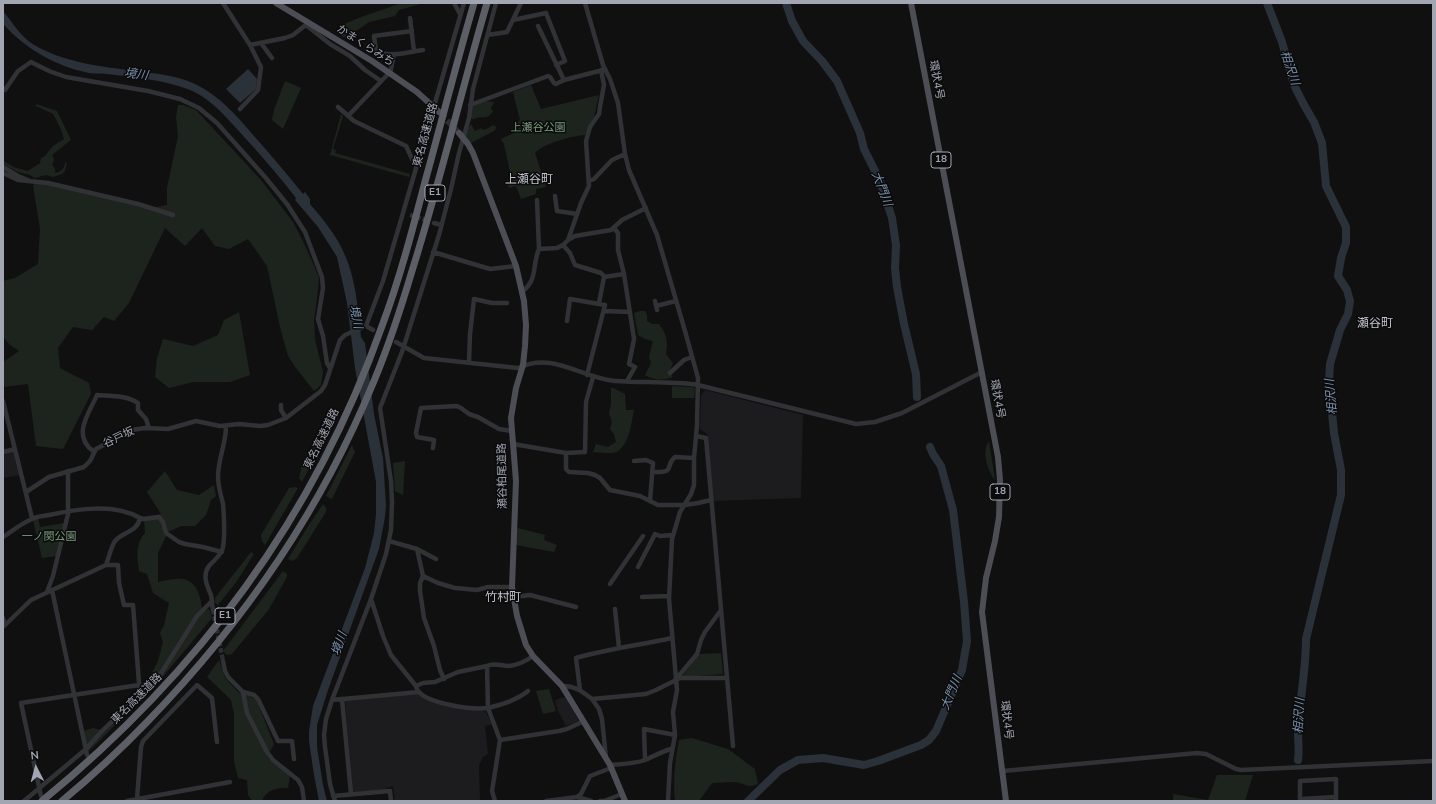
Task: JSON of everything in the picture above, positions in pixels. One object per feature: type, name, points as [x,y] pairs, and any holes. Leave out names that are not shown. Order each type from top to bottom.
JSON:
[{"type":"highway","name":"東名高速道路","points":[[42,798],[96,755],[150,703],[202,644],[224,618],[272,549],[305,496],[339,430],[370,359],[398,279],[474,3]]},
{"type":"highway","name":"東名高速道路","points":[[62,801],[104,764],[147,722],[233,625],[282,556],[314,502],[361,412],[395,326],[427,224],[487,3]]},
{"type":"main road","name":"かまくらみち","points":[[276,3],[390,73],[417,92],[436,109]]},
{"type":"main road","name":"環状4号","points":[[911,3],[998,457],[1000,480],[999,517],[986,578],[982,612],[1006,801]]},
{"type":"main road","name":"瀬谷柏尾道路","points":[[462,135],[473,153],[516,266],[523,291],[526,325],[523,365],[513,403],[512,431],[516,481],[512,587],[521,633],[533,656],[562,686],[584,721],[609,764],[625,801]]},
{"type":"street","points":[[223,3],[250,45],[261,67],[258,90],[240,109]]},
{"type":"street","points":[[454,3],[460,14]]},
{"type":"street","points":[[373,330],[366,326],[406,214],[417,164],[436,109],[464,3]]},
{"type":"street","points":[[391,801],[390,791],[351,794],[334,798],[326,760],[324,735],[326,719],[370,599],[389,540],[392,520],[391,481],[380,408],[402,352],[441,225],[451,189],[462,135],[469,118],[473,89],[496,3]]},
{"type":"street","points":[[488,35],[507,32],[521,3]]},
{"type":"street","points":[[568,240],[589,186],[586,141],[590,127],[599,114],[604,85],[603,70],[585,3]]},
{"type":"street","points":[[513,20],[546,13],[565,61],[556,65]]},
{"type":"street","points":[[410,18],[414,51]]},
{"type":"street","points":[[250,45],[285,38],[293,35],[308,24],[330,44],[350,56],[365,70],[381,81]]},
{"type":"street","points":[[538,26],[564,80]]},
{"type":"street","points":[[412,31],[374,36],[376,51],[380,53],[394,54],[423,50]]},
{"type":"street","points":[[261,43],[272,58]]},
{"type":"street","points":[[348,116],[390,73],[394,54]]},
{"type":"street","points":[[3,88],[5,90],[18,71],[31,62],[66,78],[148,91],[180,99],[199,108],[217,123],[287,204],[305,232],[322,277],[318,319],[330,368]]},
{"type":"street","points":[[470,105],[548,76],[554,84],[556,84],[564,80],[603,70]]},
{"type":"street","points":[[603,70],[610,79],[618,103],[625,154],[629,170],[657,235],[698,378],[694,485],[691,494],[680,512],[673,535],[669,596],[678,690],[673,712],[674,736],[671,749],[668,801]]},
{"type":"street","points":[[338,107],[348,116],[406,146],[413,162],[417,164]]},
{"type":"street","points":[[589,181],[612,160],[625,154]]},
{"type":"street","points":[[3,167],[18,176],[31,181]]},
{"type":"street","points":[[3,173],[25,182],[41,182],[138,204],[173,215]]},
{"type":"street","points":[[555,196],[557,211],[578,214]]},
{"type":"street","points":[[523,291],[530,284],[535,270],[538,249],[537,200]]},
{"type":"street","points":[[538,249],[557,248],[575,236],[611,230],[622,220],[646,208]]},
{"type":"street","points":[[434,223],[441,225]]},
{"type":"street","points":[[614,228],[618,234],[618,250],[624,274],[634,339],[629,364],[635,368],[627,382]]},
{"type":"street","points":[[563,245],[570,253],[575,265],[601,273],[604,277]]},
{"type":"street","points":[[433,252],[490,269],[516,266]]},
{"type":"street","points":[[604,277],[624,274]]},
{"type":"street","points":[[599,303],[604,277]]},
{"type":"street","points":[[469,362],[474,317],[474,299],[492,303],[507,303]]},
{"type":"street","points":[[567,321],[570,299],[605,305],[587,375]]},
{"type":"street","points":[[656,306],[676,301]]},
{"type":"street","points":[[604,311],[630,312]]},
{"type":"street","name":"谷戸坂","points":[[26,492],[49,477],[86,465],[99,447],[132,430],[149,428],[168,429],[196,421],[220,426],[239,424],[260,426],[268,425],[286,418],[321,391],[325,385],[340,340],[344,335],[366,326]]},
{"type":"street","points":[[396,342],[424,358],[518,368],[523,365],[550,362],[593,377],[613,381],[685,383],[698,385],[856,424],[875,422],[902,413],[982,372]]},
{"type":"street","points":[[670,373],[684,360],[692,357]]},
{"type":"street","points":[[513,444],[566,453],[585,452],[585,410],[593,377]]},
{"type":"street","points":[[94,452],[86,445],[82,429],[97,395],[121,397],[138,403],[138,410],[146,419],[149,428]]},
{"type":"street","points":[[3,401],[32,518]]},
{"type":"street","points":[[281,406],[281,410],[286,418]]},
{"type":"street","points":[[433,448],[434,440],[417,437],[416,434],[421,408],[457,406],[500,429],[512,431]]},
{"type":"street","points":[[213,610],[212,601],[206,584],[207,570],[222,552],[224,546],[223,509],[218,476],[226,440],[226,426]]},
{"type":"street","points":[[696,436],[706,438],[733,746]]},
{"type":"street","points":[[3,452],[15,449]]},
{"type":"street","points":[[566,453],[566,469],[569,472],[595,475],[600,478],[610,490],[640,496],[658,504],[685,505],[711,500]]},
{"type":"street","points":[[652,472],[662,473],[666,471],[669,468],[672,459],[675,457],[694,458]]},
{"type":"street","points":[[634,460],[646,460],[652,463],[650,501]]},
{"type":"street","points":[[68,471],[68,511],[50,591],[87,755]]},
{"type":"street","points":[[3,537],[32,518],[94,508],[130,513],[143,519],[155,517],[162,519],[166,533],[179,542],[222,552]]},
{"type":"street","points":[[106,564],[115,541],[134,529],[140,518]]},
{"type":"street","points":[[638,567],[655,534],[660,536],[673,535]]},
{"type":"street","points":[[610,584],[643,536]]},
{"type":"street","points":[[389,540],[417,549],[436,559]]},
{"type":"street","points":[[417,549],[423,576],[420,583],[422,609],[444,679]]},
{"type":"street","points":[[4,626],[32,600],[106,564],[118,565],[119,583],[124,605],[133,605],[140,696]]},
{"type":"street","points":[[423,576],[447,586],[458,588],[477,590],[488,587],[512,587]]},
{"type":"street","points":[[514,597],[530,595],[576,607]]},
{"type":"street","points":[[642,596],[669,596]]},
{"type":"street","points":[[370,599],[391,656],[416,686],[419,692],[438,703],[488,708],[516,698],[528,691]]},
{"type":"street","points":[[24,801],[86,749],[102,730],[140,696],[160,675],[197,616],[212,601]]},
{"type":"street","points":[[615,609],[619,648]]},
{"type":"street","points":[[592,698],[646,694],[680,677],[697,654],[705,632],[721,610]]},
{"type":"street","points":[[3,618],[4,626]]},
{"type":"street","points":[[580,690],[576,658],[672,638]]},
{"type":"street","points":[[416,686],[423,683],[435,682],[458,672],[491,664],[509,666],[515,665],[533,656]]},
{"type":"street","points":[[223,661],[224,669],[228,677],[243,692],[254,695],[258,699],[278,741],[292,742],[294,759]]},
{"type":"street","points":[[487,666],[488,708],[500,740],[492,791],[495,801]]},
{"type":"street","points":[[676,679],[727,678]]},
{"type":"street","points":[[42,798],[21,703],[139,685]]},
{"type":"street","points":[[137,799],[141,747],[143,740],[197,685],[212,698],[217,742]]},
{"type":"street","points":[[562,686],[580,690],[592,698],[602,719],[609,764]]},
{"type":"street","points":[[243,692],[247,713],[267,752],[273,760],[298,780],[302,787],[304,801]]},
{"type":"street","points":[[332,700],[419,692]]},
{"type":"street","points":[[342,699],[351,794]]},
{"type":"street","points":[[500,740],[559,731],[584,721]]},
{"type":"street","points":[[645,760],[644,729],[674,736]]},
{"type":"street","points":[[577,797],[584,788],[590,776],[609,764],[645,760],[655,754],[671,749]]},
{"type":"street","points":[[1002,771],[1197,753],[1206,754],[1241,770],[1433,762]]},
{"type":"street","points":[[1336,779],[1336,799],[1300,800],[1300,780],[1336,779]]},
{"type":"street","points":[[127,801],[230,782]]},
{"type":"street","points":[[600,801],[604,801],[622,794]]},
{"type":"street","points":[[546,801],[577,797],[591,801]]},
{"type":"shaded area","points":[[705,390],[803,415],[801,498],[712,501],[707,434],[700,429],[701,395]]},
{"type":"shaded area","points":[[15,449],[20,475],[3,478],[3,454]]},
{"type":"shaded area","points":[[417,694],[438,704],[485,711],[492,724],[485,726],[488,754],[483,757],[479,766],[480,801],[393,801],[395,798],[393,786],[386,788],[386,790],[352,791],[345,700]]},
{"type":"shaded area","points":[[565,697],[579,721],[566,726],[558,711],[555,700]]},
{"type":"green space","points":[[402,3],[424,3],[399,10],[395,16],[369,22],[346,38],[341,36],[341,28],[344,24]]},
{"type":"green space","points":[[285,81],[301,88],[283,129],[272,120],[274,110]]},
{"type":"green space","name":"上瀬谷公園","points":[[531,85],[541,109],[599,95],[594,117],[585,135],[566,138],[551,143],[539,149],[535,153],[546,187],[536,189],[536,194],[521,199],[516,186],[509,188],[507,181],[511,177],[504,144],[501,139],[516,132],[517,123],[520,120],[513,92]]},
{"type":"green space","points":[[473,102],[494,102],[491,108],[493,111],[491,114],[486,117],[474,119],[468,118]]},
{"type":"green space","points":[[36,104],[57,111],[71,140],[52,155],[54,159],[52,164],[55,169],[55,173],[62,169],[65,162],[67,163],[65,171],[62,174],[53,177],[46,175],[35,178],[18,172],[3,164],[3,161],[16,168],[28,171],[40,163],[41,158],[44,157],[53,146],[64,139],[53,114],[36,106]]},
{"type":"green space","points":[[178,105],[183,105],[196,110],[261,180],[293,222],[304,243],[319,277],[314,320],[315,340],[323,372],[321,385],[314,391],[288,356],[280,327],[267,266],[248,239],[229,249],[215,246],[202,228],[185,246],[165,228],[129,303],[114,321],[104,317],[92,330],[73,327],[58,348],[60,368],[89,383],[91,394],[63,449],[36,446],[28,384],[3,387],[3,362],[19,351],[10,345],[3,337],[3,281],[15,278],[38,264],[40,229],[33,185],[41,182],[151,208],[167,205],[167,188],[178,136],[176,117]]},
{"type":"green space","points":[[341,114],[343,116],[333,149],[336,150],[335,153],[410,174],[409,177],[330,155]]},
{"type":"green space","points":[[471,124],[475,131],[482,128],[483,130],[494,125],[497,128],[471,143],[466,138],[464,132]]},
{"type":"green space","points":[[645,311],[647,321],[652,324],[659,324],[664,331],[667,342],[666,354],[673,363],[669,373],[673,377],[658,379],[645,375],[651,363],[649,357],[653,341],[638,335],[634,313]]},
{"type":"green space","points":[[239,312],[250,375],[230,382],[193,382],[169,388],[155,377],[157,358],[163,339],[193,346],[218,335],[224,320]]},
{"type":"green space","points":[[672,386],[693,387],[695,389],[694,398],[672,398]]},
{"type":"green space","points":[[611,387],[625,394],[626,410],[634,410],[628,438],[618,451],[609,453],[593,452],[596,444],[608,447],[616,442],[614,434],[610,429],[612,422],[609,413],[611,405]]},
{"type":"green space","points":[[332,416],[334,419],[302,482],[299,478],[302,464]]},
{"type":"green space","points":[[989,441],[995,480],[986,461],[986,450]]},
{"type":"green space","points":[[352,445],[355,452],[332,499],[326,496]]},
{"type":"green space","points":[[405,461],[403,495],[395,491],[393,463]]},
{"type":"green space","points":[[165,471],[177,490],[199,495],[214,485],[216,496],[211,500],[206,515],[195,526],[181,526],[168,532],[158,553],[158,582],[178,579],[191,582],[197,590],[201,600],[202,610],[204,611],[209,609],[212,618],[160,680],[88,752],[84,731],[93,728],[101,730],[160,675],[150,681],[149,679],[158,661],[163,642],[160,633],[164,625],[169,603],[153,593],[147,574],[139,571],[138,546],[145,533],[144,519],[161,514],[147,492]]},
{"type":"green space","points":[[289,488],[298,488],[265,545],[262,541],[261,535]]},
{"type":"green space","points":[[323,504],[326,508],[326,512],[297,558],[293,561],[288,559],[307,528]]},
{"type":"green space","name":"一ノ関公園","points":[[38,518],[40,527],[64,523],[56,556],[42,558],[33,520]]},
{"type":"green space","points":[[517,528],[545,535],[544,540],[557,545],[554,552],[516,545]]},
{"type":"green space","points":[[251,552],[254,554],[237,581],[218,605],[215,603],[215,598]]},
{"type":"green space","points":[[283,571],[287,574],[287,577],[269,609],[232,654],[227,655],[223,651]]},
{"type":"green space","points":[[721,653],[723,674],[682,677],[699,654]]},
{"type":"green space","points":[[219,660],[225,678],[238,692],[256,699],[274,744],[267,757],[290,776],[288,788],[273,790],[264,797],[262,801],[252,801],[248,795],[247,780],[238,778],[234,761],[234,714],[231,700],[207,677]]},
{"type":"green space","points":[[549,689],[556,711],[543,714],[536,691]]},
{"type":"green space","points":[[692,738],[728,749],[755,769],[758,784],[748,786],[736,782],[712,783],[699,801],[675,801],[675,770],[679,740]]},
{"type":"green space","points":[[1217,775],[1253,775],[1245,801],[1173,801],[1173,794],[1208,800]]},
{"type":"water","name":"境川","points":[[3,11],[26,39],[48,52],[88,64],[176,77],[189,81],[212,94],[241,121],[303,194],[305,192],[310,199],[310,204],[324,221],[344,253],[356,294],[361,337],[365,343],[374,414],[383,458],[386,506],[379,549],[328,690],[317,725],[317,747],[327,801],[319,801],[314,775],[309,741],[313,706],[365,568],[374,533],[376,514],[376,482],[355,368],[347,303],[337,257],[318,227],[295,200],[296,198],[260,154],[214,105],[199,94],[190,90],[160,81],[89,73],[64,66],[31,49],[12,33],[3,24]]},
{"type":"water","points":[[248,69],[257,79],[256,89],[240,103],[226,89]]},
{"type":"waterway","name":"大門川","points":[[786,3],[792,21],[803,41],[822,61],[837,81],[860,133],[864,149],[880,181],[892,218],[896,245],[895,268],[897,287],[916,374],[917,397]]},
{"type":"waterway","name":"相沢川","points":[[1267,3],[1282,42],[1294,85],[1314,122],[1322,143],[1326,186],[1346,227],[1346,243],[1341,258],[1338,276],[1347,290],[1350,301],[1348,314],[1340,330],[1330,364],[1329,382],[1334,433],[1341,470],[1341,495],[1306,639],[1298,723],[1298,760]]},
{"type":"waterway","name":"大門川","points":[[748,801],[780,770],[798,760],[823,758],[864,765],[921,745],[929,740],[936,731],[962,670],[967,641],[953,510],[941,466],[930,447]]},
{"type":"tunnel","points":[[441,114],[459,133]]},
{"type":"tunnel","points":[[410,215],[429,221]]},
{"type":"tunnel","points":[[213,610],[223,661]]},
{"type":"district","name":"上瀬谷町","points":[[529,180]]},
{"type":"district","name":"瀬谷町","points":[[1375,324]]},
{"type":"district","name":"竹村町","points":[[503,598]]}]
